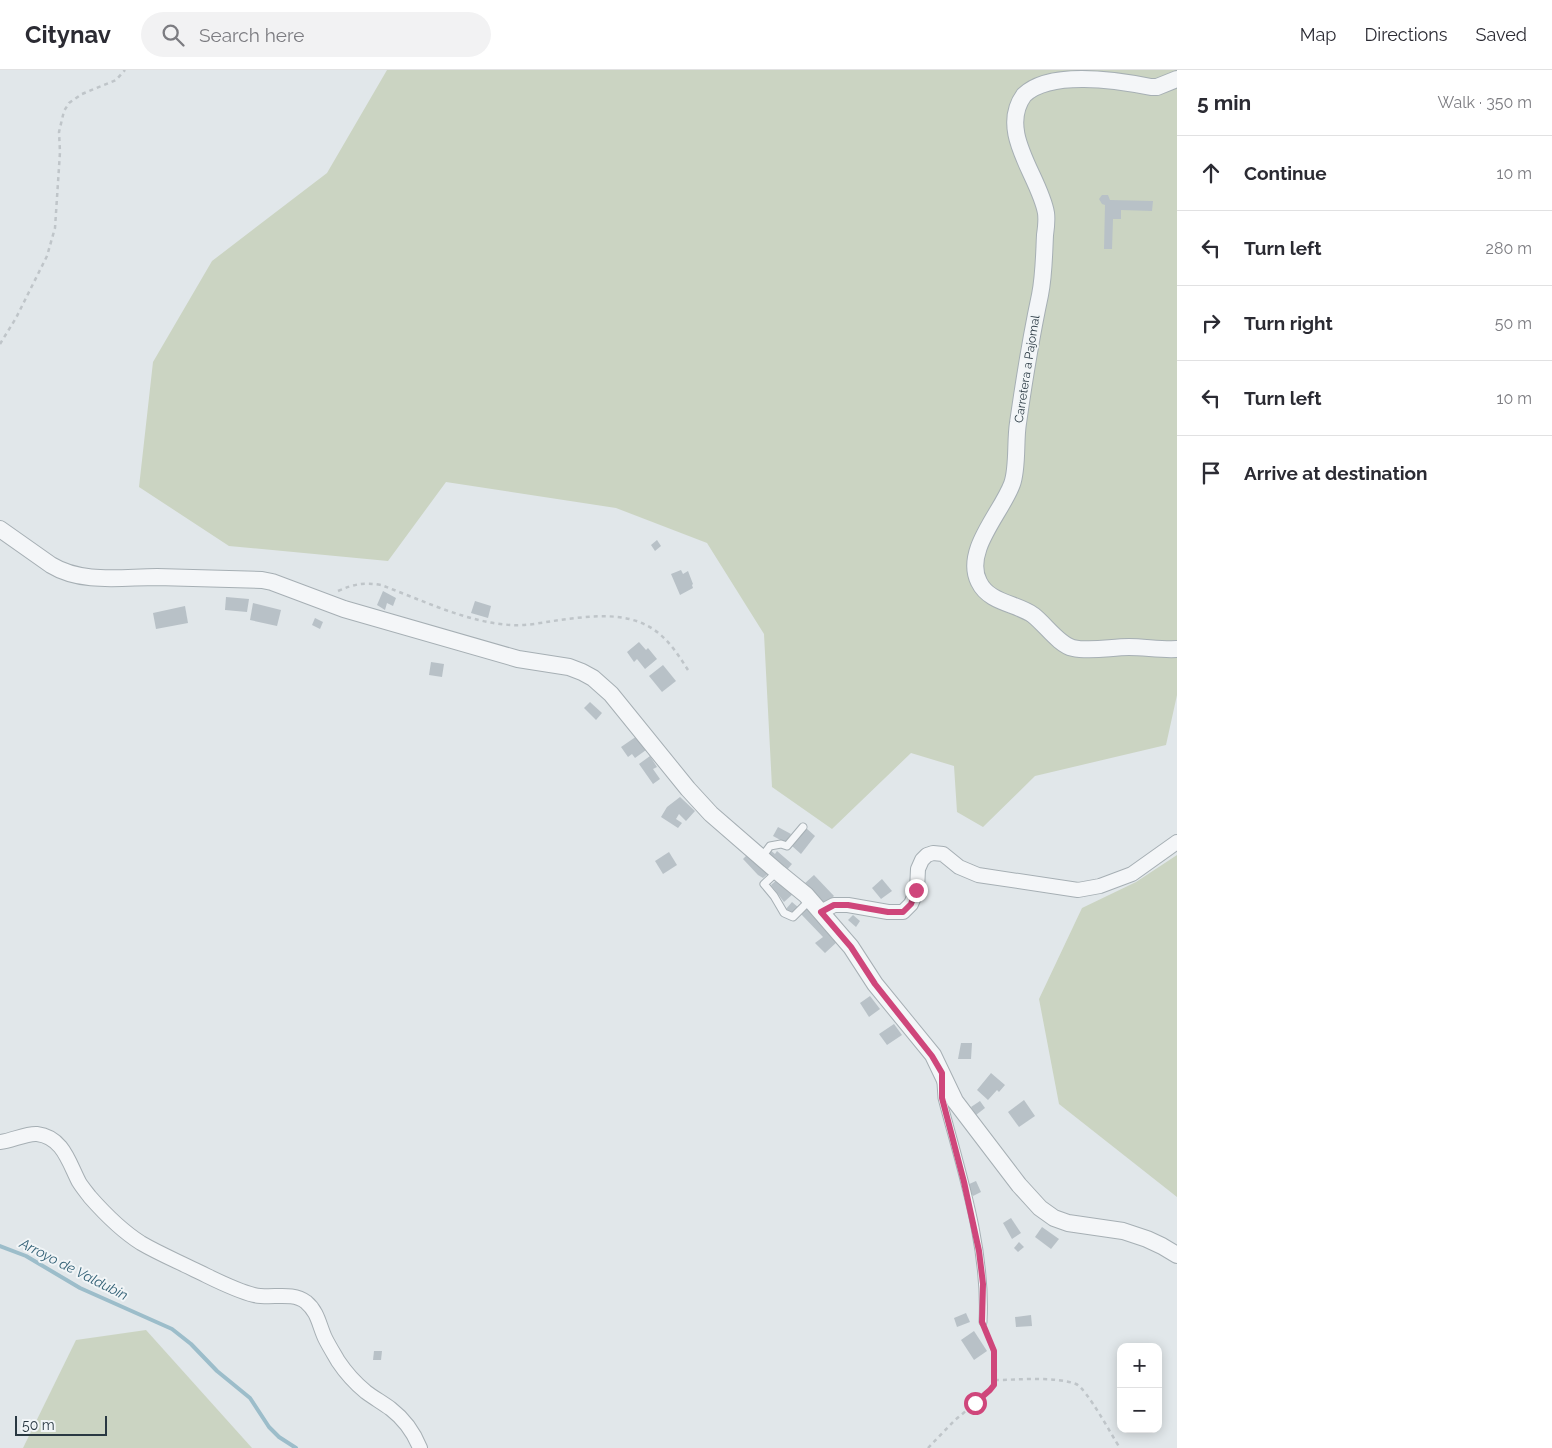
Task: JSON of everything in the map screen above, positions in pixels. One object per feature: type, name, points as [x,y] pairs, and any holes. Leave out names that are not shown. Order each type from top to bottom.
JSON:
[{"type":"street","name":"Carretera a Pajomal","points":[[1177,79],[1157,87],[1151,87],[1107,78],[1075,75],[1058,76],[1034,85],[1024,94],[1019,103],[1015,122],[1020,150],[1043,200],[1047,216],[1044,276],[1018,423],[1014,480],[977,552],[975,575],[980,585],[989,595],[1033,615],[1056,637],[1071,648],[1130,647],[1177,650]]},
{"type":"street","points":[[0,529],[51,565],[72,574],[90,578],[262,580],[282,585],[344,609],[459,643],[518,659],[569,667],[587,675],[611,694],[700,802],[816,906],[851,947],[875,984],[932,1056],[956,1101],[1019,1185],[1040,1208],[1054,1218],[1068,1223],[1123,1231],[1147,1239],[1177,1255]]},
{"type":"street","points":[[816,906],[848,905],[888,912],[903,912],[911,904],[916,890],[918,869],[922,860],[933,853],[943,854],[959,867],[978,875],[1078,890],[1100,886],[1132,874],[1177,842]]},
{"type":"street","points":[[0,1142],[11,1141],[28,1134],[37,1134],[48,1138],[61,1146],[80,1183],[105,1213],[141,1242],[180,1263],[238,1290],[266,1297],[296,1297],[304,1301],[317,1315],[330,1348],[353,1380],[408,1426],[420,1448]]},
{"type":"lane","points":[[762,858],[770,846],[781,844],[787,846],[803,827]]},
{"type":"lane","points":[[777,872],[764,884],[774,896],[784,914],[793,917],[816,906]]},
{"type":"lane","points":[[942,1073],[942,1098],[966,1190],[979,1251],[983,1284],[982,1322]]},
{"type":"path","points":[[0,344],[16,318],[47,256],[55,228],[60,152],[59,132],[64,111],[69,103],[82,94],[116,80],[126,70]]},
{"type":"path","points":[[322,601],[332,594],[356,584],[368,583],[381,585],[462,615],[489,622],[513,625],[594,616],[613,616],[632,620],[649,627],[664,638],[688,670]]},
{"type":"path","points":[[928,1448],[955,1420],[994,1385],[994,1351],[982,1322]]},
{"type":"path","points":[[995,1380],[1053,1380],[1078,1385],[1088,1397],[1120,1448]]},
{"type":"green space","points":[[387,70],[1177,70],[1177,695],[1166,745],[1035,776],[983,827],[957,812],[954,766],[911,753],[832,829],[772,787],[764,634],[707,543],[616,508],[446,482],[388,561],[229,546],[139,487],[153,362],[212,261],[327,173]]},
{"type":"green space","points":[[1177,855],[1177,1197],[1059,1104],[1039,999],[1082,908],[1136,882]]},
{"type":"green space","points":[[146,1330],[252,1448],[23,1448],[76,1340]]},
{"type":"building","points":[[1102,195],[1108,195],[1110,200],[1153,201],[1152,211],[1121,210],[1121,219],[1113,219],[1112,249],[1104,249],[1105,205],[1099,199]]},
{"type":"building","points":[[657,540],[661,546],[655,551],[651,545]]},
{"type":"building","points":[[681,570],[683,574],[688,571],[693,588],[680,595],[671,574]]},
{"type":"building","points":[[383,591],[396,598],[393,606],[387,603],[385,610],[377,605]]},
{"type":"building","points":[[226,597],[249,599],[247,612],[225,610]]},
{"type":"building","points":[[475,601],[491,606],[488,618],[471,613]]},
{"type":"building","points":[[253,603],[281,610],[277,626],[250,620]]},
{"type":"building","points":[[185,606],[188,623],[156,629],[153,613]]},
{"type":"building","points":[[315,618],[323,622],[320,629],[312,625]]},
{"type":"building","points":[[639,642],[646,650],[648,648],[657,659],[645,669],[637,659],[634,662],[627,652]]},
{"type":"building","points":[[431,662],[444,664],[442,677],[429,675]]},
{"type":"building","points":[[663,665],[676,681],[662,692],[649,676]]},
{"type":"building","points":[[590,702],[602,713],[596,720],[584,708]]},
{"type":"building","points":[[637,736],[646,750],[635,758],[632,754],[628,757],[621,747]]},
{"type":"building","points":[[650,756],[657,767],[653,769],[660,779],[653,784],[639,764]]},
{"type":"building","points":[[680,797],[695,811],[686,821],[679,814],[676,819],[682,823],[678,828],[661,817],[667,807]]},
{"type":"building","points":[[778,827],[791,834],[786,843],[773,836]]},
{"type":"building","points":[[806,828],[815,836],[801,854],[792,846]]},
{"type":"building","points":[[770,850],[775,854],[777,851],[792,864],[785,872],[766,856]]},
{"type":"building","points":[[669,852],[677,865],[663,874],[655,861]]},
{"type":"building","points":[[750,852],[770,872],[763,878],[743,859]]},
{"type":"building","points":[[814,875],[834,896],[824,905],[804,884]]},
{"type":"building","points":[[779,878],[794,893],[784,902],[771,885]]},
{"type":"building","points":[[882,879],[892,891],[881,899],[872,888]]},
{"type":"building","points":[[792,902],[799,908],[793,915],[786,909]]},
{"type":"building","points":[[810,906],[838,941],[825,953],[815,943],[823,937],[801,914]]},
{"type":"building","points":[[853,915],[860,921],[856,927],[848,920]]},
{"type":"building","points":[[870,996],[880,1009],[869,1017],[860,1003]]},
{"type":"building","points":[[894,1024],[902,1035],[887,1045],[879,1034]]},
{"type":"building","points":[[961,1043],[972,1043],[971,1059],[958,1059]]},
{"type":"building","points":[[991,1073],[1005,1085],[999,1092],[997,1090],[988,1100],[977,1090]]},
{"type":"building","points":[[1024,1100],[1035,1116],[1019,1127],[1008,1112]]},
{"type":"building","points":[[980,1101],[985,1108],[976,1115],[971,1107]]},
{"type":"building","points":[[976,1181],[981,1192],[973,1196],[967,1185]]},
{"type":"building","points":[[1011,1218],[1021,1233],[1012,1239],[1003,1223]]},
{"type":"building","points":[[1042,1227],[1059,1239],[1051,1249],[1035,1237]]},
{"type":"building","points":[[1019,1242],[1024,1247],[1018,1252],[1014,1248]]},
{"type":"building","points":[[966,1313],[970,1322],[957,1327],[954,1318]]},
{"type":"building","points":[[1031,1315],[1032,1326],[1016,1327],[1015,1317]]},
{"type":"building","points":[[974,1331],[987,1351],[974,1360],[961,1340]]},
{"type":"building","points":[[374,1351],[382,1351],[381,1360],[373,1360]]},
{"type":"waterway","name":"Arroyo de Valdubin","points":[[0,1246],[26,1256],[80,1288],[172,1329],[191,1344],[217,1371],[250,1398],[269,1427],[279,1437],[296,1448]]},
{"type":"route","points":[[916,890],[911,904],[903,912],[888,912],[848,905],[834,905],[821,912],[851,947],[875,984],[932,1056],[942,1073],[942,1098],[973,1218],[979,1251],[984,1304],[982,1322],[994,1351],[994,1385],[975,1403]]}]
